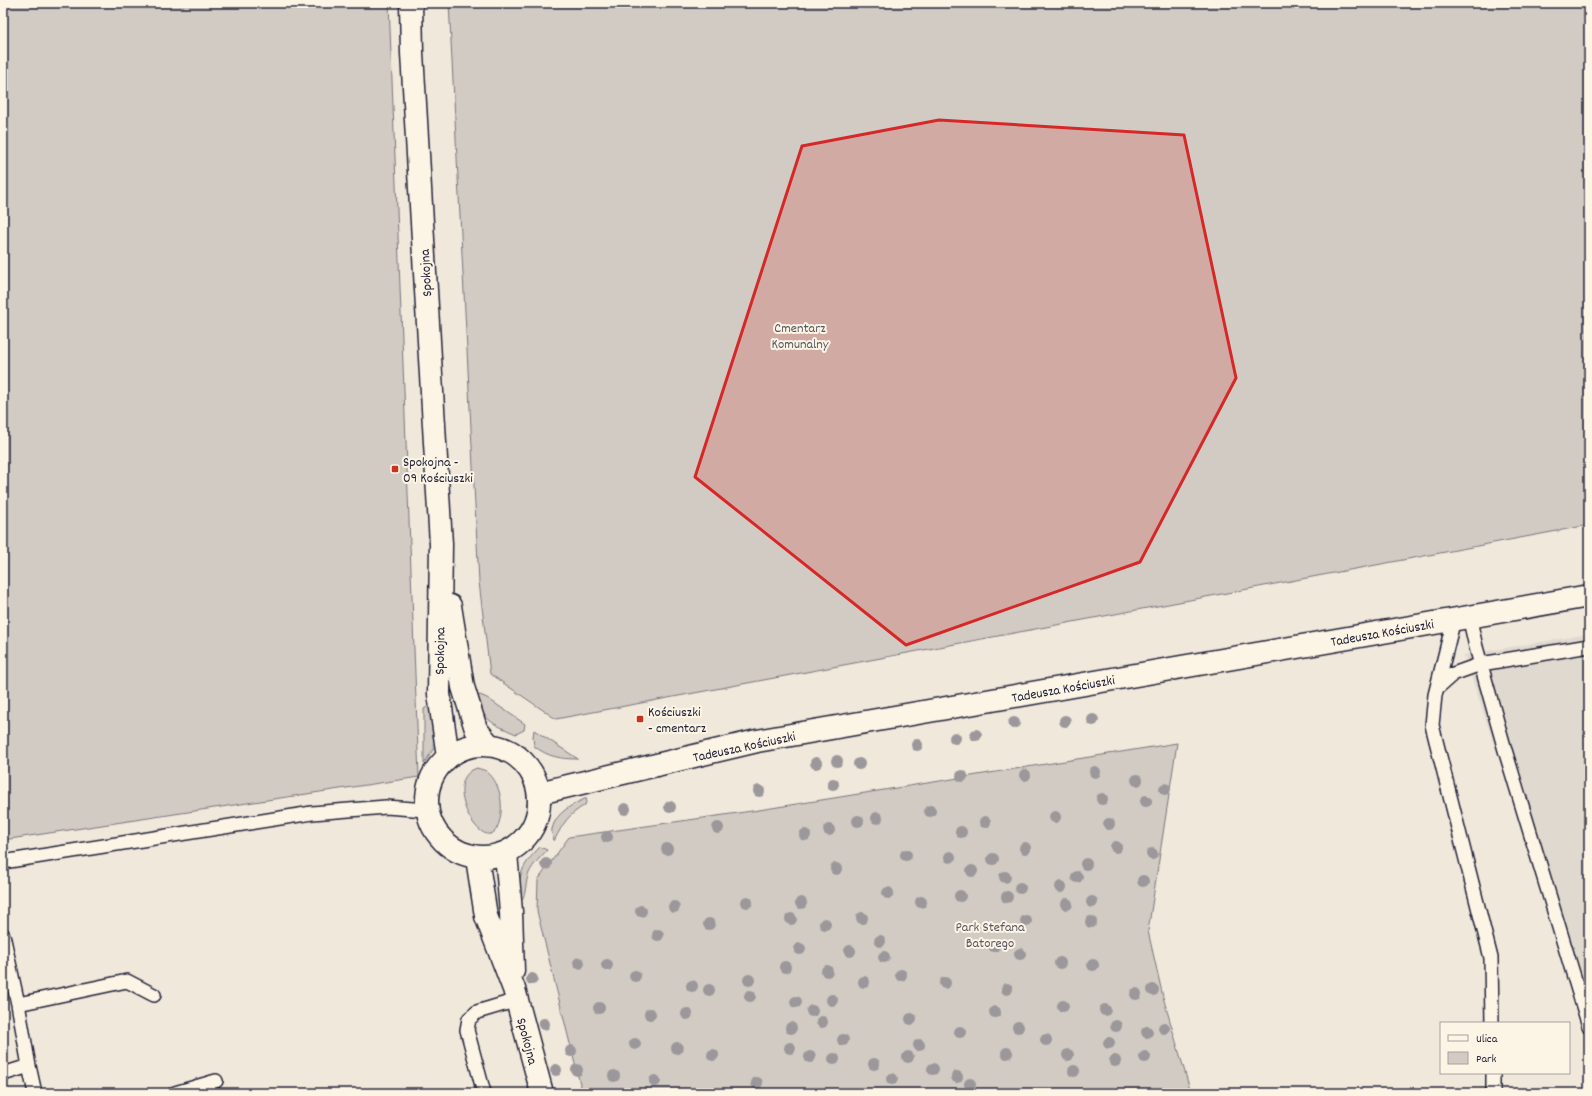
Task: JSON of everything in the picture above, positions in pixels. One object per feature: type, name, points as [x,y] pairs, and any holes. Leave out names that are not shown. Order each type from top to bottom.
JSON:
[{"type":"street","name":"Spokojna","points":[[411,3],[441,544],[439,694],[448,757]]},
{"type":"street","name":"Spokojna","points":[[441,544],[463,687],[476,729],[489,745]]},
{"type":"street","name":"Tadeusza Kościuszki","points":[[539,792],[757,741],[1589,596]]},
{"type":"street","points":[[474,745],[489,745],[503,748],[516,756],[527,766],[534,778],[539,792],[539,807],[536,822],[528,835],[518,845],[506,853],[492,857],[477,858],[463,854],[450,847],[439,837],[431,824],[427,810],[427,795],[430,781],[437,768],[448,757],[460,749],[474,745]]},
{"type":"street","name":"Spokojna","points":[[506,853],[511,912],[515,994]]},
{"type":"street","name":"Spokojna","points":[[477,858],[486,916],[515,994],[542,1093]]},
{"type":"lane","points":[[1462,618],[1481,664],[1505,750],[1589,1026]]},
{"type":"lane","points":[[1462,618],[1435,695],[1432,725],[1491,958],[1492,1022]]},
{"type":"lane","points":[[1437,688],[1453,674],[1481,664],[1589,646]]},
{"type":"lane","points":[[3,862],[312,813],[386,807],[427,810]]},
{"type":"lane","points":[[3,935],[18,1004],[28,1066],[35,1093]]},
{"type":"lane","points":[[18,1004],[127,981],[154,995]]},
{"type":"lane","points":[[484,1093],[467,1030],[470,1019],[477,1012],[515,994]]},
{"type":"lane","points":[[3,1074],[28,1066]]},
{"type":"lane","points":[[1493,1074],[1493,1093]]},
{"type":"lane","points":[[174,1093],[216,1081]]},
{"type":"highlighted area","points":[[939,120],[1184,135],[1236,378],[1140,562],[906,645],[695,477],[802,146]]},
{"type":"shaded area","points":[[1589,634],[1589,1025],[1464,655]]},
{"type":"green space","points":[[3,3],[389,3],[419,777],[3,840]]},
{"type":"green space","name":"Cmentarz Komunalny","points":[[449,3],[1589,3],[1589,525],[556,719],[490,674],[479,582]]},
{"type":"green space","points":[[480,695],[487,698],[525,724],[524,730],[516,734],[490,721],[482,712],[474,697]]},
{"type":"green space","points":[[433,705],[437,739],[434,748],[424,764],[424,709]]},
{"type":"green space","points":[[534,730],[578,759],[555,757],[539,750],[534,746]]},
{"type":"green space","name":"Park Stefana Batorego","points":[[1177,743],[1148,931],[1163,997],[1191,1093],[569,1093],[581,1088],[537,911],[538,880],[569,837],[759,810]]},
{"type":"green space","points":[[477,768],[486,771],[491,776],[499,790],[501,814],[497,828],[491,834],[483,832],[474,824],[463,800],[462,786],[466,775]]},
{"type":"green space","points":[[587,798],[585,805],[566,820],[554,841],[552,830],[557,818],[566,809]]},
{"type":"green space","points":[[540,847],[547,850],[531,870],[528,876],[523,898],[521,901],[518,900],[522,871],[529,859]]},
{"type":"place","name":"Spokojna - 09 Kościuszki","points":[[395,469]]},
{"type":"place","name":"Kościuszki - cmentarz","points":[[640,719]]}]
